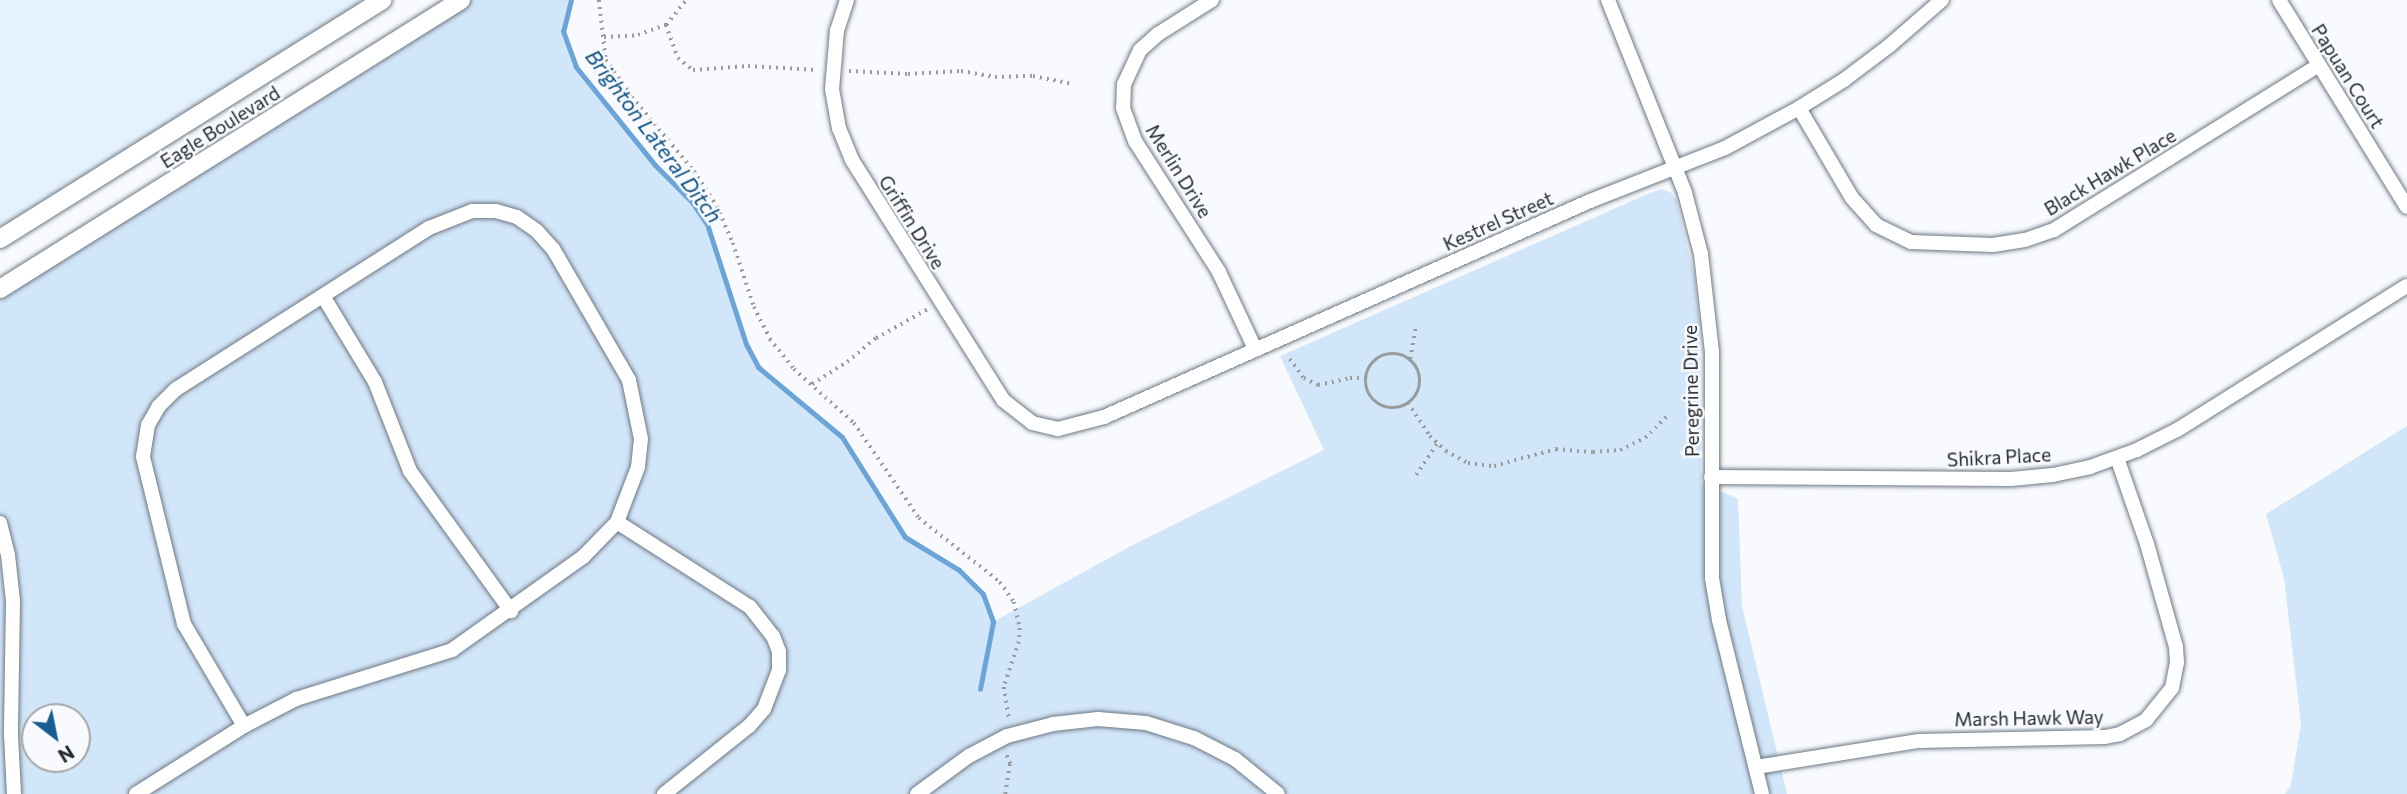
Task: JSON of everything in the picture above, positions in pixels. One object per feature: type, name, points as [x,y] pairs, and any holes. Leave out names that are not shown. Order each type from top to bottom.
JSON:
[{"type":"street","name":"Eagle Boulevard","points":[[0,239],[382,0]]},
{"type":"street","name":"Eagle Boulevard","points":[[0,289],[461,0]]},
{"type":"street","name":"Griffin Drive","points":[[847,0],[836,30],[832,80],[839,128],[852,160],[996,390],[1022,417],[1045,428]]},
{"type":"street","name":"Merlin Drive","points":[[1212,0],[1158,34],[1140,50],[1124,84],[1123,108],[1135,141],[1219,272],[1255,349]]},
{"type":"street","name":"Peregrine Drive","points":[[1608,0],[1676,168],[1695,228],[1709,302],[1711,558],[1715,598],[1762,794]]},
{"type":"street","name":"Kestrel Street","points":[[1045,428],[1058,429],[1090,422],[1590,201],[1725,148],[1799,108],[1889,46],[1942,0]]},
{"type":"street","name":"Papuan Court","points":[[2279,0],[2407,207]]},
{"type":"street","name":"Black Hawk Place","points":[[1799,108],[1852,198],[1876,225],[1911,242],[1993,245],[2025,240],[2053,230],[2319,65]]},
{"type":"street","points":[[136,794],[269,712],[328,687],[425,661],[452,650],[511,611],[583,557],[617,522],[638,467],[641,439],[638,410],[629,380],[553,249],[537,231],[517,217],[496,211],[472,211],[429,228],[175,390],[159,406],[148,425],[143,457],[184,624],[244,726]]},
{"type":"street","name":"Shikra Place","points":[[1711,477],[2011,479],[2053,475],[2117,458],[2177,430],[2407,286]]},
{"type":"street","points":[[323,296],[375,382],[410,471],[511,611]]},
{"type":"street","name":"Marsh Hawk Way","points":[[1756,767],[1919,741],[2105,737],[2134,728],[2146,720],[2172,688],[2177,662],[2176,647],[2147,544],[2117,458]]},
{"type":"street","points":[[617,522],[750,607],[773,636],[779,652],[779,670],[764,709],[749,726],[664,794]]},
{"type":"street","points":[[0,523],[8,555],[13,601],[10,735],[14,794]]},
{"type":"street","points":[[917,794],[969,756],[1007,737],[1053,724],[1098,719],[1146,723],[1194,738],[1234,759],[1278,794]]},
{"type":"path","points":[[599,0],[606,60],[632,97],[694,171],[717,206],[733,243],[754,307],[770,338],[794,369],[854,424],[919,518],[1000,582],[1014,602],[1020,628],[1019,642],[1004,687],[1009,720]]},
{"type":"path","points":[[604,37],[638,35],[666,25],[686,0]]},
{"type":"path","points":[[666,25],[678,58],[693,70],[748,66],[818,70]]},
{"type":"path","points":[[847,71],[908,74],[961,71],[995,77],[1033,76],[1073,84]]},
{"type":"path","points":[[811,384],[847,362],[876,338],[928,309]]},
{"type":"path","points":[[1409,359],[1416,325]]},
{"type":"path","points":[[1398,354],[1409,359],[1418,371],[1420,380],[1415,397],[1408,403],[1391,407],[1376,401],[1371,395],[1367,379],[1373,363],[1380,357],[1398,354]]},
{"type":"path","points":[[1290,359],[1304,378],[1318,386],[1350,378],[1367,379]]},
{"type":"path","points":[[1408,403],[1437,444],[1468,463],[1494,466],[1556,449],[1593,452],[1620,450],[1644,438],[1666,417]]},
{"type":"path","points":[[1416,475],[1437,444]]},
{"type":"path","points":[[1005,794],[1010,764],[1006,754]]},
{"type":"shaded area","points":[[0,0],[382,0],[0,239]]},
{"type":"shaded area","points":[[465,0],[570,0],[563,31],[576,67],[655,165],[692,202],[707,224],[746,343],[758,367],[842,437],[905,537],[959,570],[983,594],[993,622],[1129,547],[1324,450],[1280,356],[1650,193],[1662,189],[1670,192],[1676,199],[1695,279],[1700,331],[1701,483],[1738,499],[1742,606],[1787,794],[0,794],[0,290]]},
{"type":"shaded area","points":[[2407,426],[2407,794],[2285,794],[2291,785],[2301,724],[2284,578],[2266,514]]},
{"type":"waterway","name":"Brighton Lateral Ditch","points":[[571,0],[563,31],[576,67],[655,165],[692,202],[707,224],[746,344],[758,367],[842,437],[905,537],[959,570],[983,594],[993,622],[980,689]]}]
